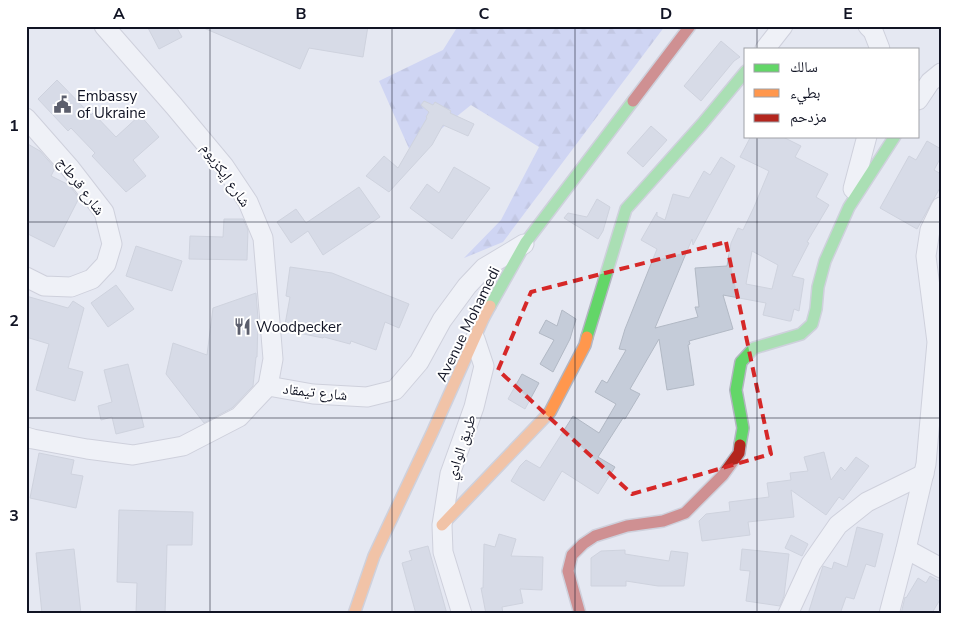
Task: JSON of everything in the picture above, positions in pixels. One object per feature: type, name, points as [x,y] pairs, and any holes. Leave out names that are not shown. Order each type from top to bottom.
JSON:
[{"type":"street","name":"شارع إيكزيوم","points":[[104,26],[224,166],[248,202],[263,238],[273,359],[268,386]]},
{"type":"street","name":"Avenue Mohamedi","points":[[354,614],[374,556],[483,320],[526,242],[690,26]]},
{"type":"street","points":[[765,48],[783,26]]},
{"type":"street","points":[[868,26],[873,31],[880,48]]},
{"type":"street","points":[[920,97],[930,82],[941,73]]},
{"type":"street","points":[[442,524],[550,412],[585,345],[626,209],[744,74]]},
{"type":"street","name":"شارع قرطاج","points":[[26,118],[70,168],[104,212],[112,244],[106,264],[92,279],[71,287],[44,286],[26,277]]},
{"type":"street","points":[[849,208],[866,138]]},
{"type":"street","points":[[580,614],[568,572],[572,555],[582,544],[595,536],[627,526],[663,521],[685,513],[723,475],[739,453],[743,428],[736,390],[741,362],[754,348],[801,334],[812,324],[816,309],[818,287],[825,261],[849,208],[894,138]]},
{"type":"street","points":[[889,614],[926,464],[937,342],[926,256],[930,230],[941,207]]},
{"type":"street","name":"شارع تيمقاد","points":[[26,437],[87,449],[133,455],[184,446],[239,418],[268,386],[313,394],[367,397],[395,390],[419,362],[442,320],[467,286],[484,268],[526,242]]},
{"type":"street","name":"طريق الوادي","points":[[462,614],[442,552],[442,524],[450,474],[474,407],[484,366],[475,339]]},
{"type":"street","points":[[788,614],[810,564],[838,525],[867,502],[924,474]]},
{"type":"street","points":[[906,549],[941,568]]},
{"type":"highlighted area","points":[[726,242],[771,454],[632,494],[498,370],[531,292]]},
{"type":"green space","points":[[458,26],[665,26],[503,242],[464,258],[501,220],[539,147],[471,105],[411,153],[379,81],[443,50]]},
{"type":"building","points":[[147,26],[176,26],[182,37],[159,49]]},
{"type":"building","points":[[199,26],[368,26],[363,57],[309,48],[300,69]]},
{"type":"building","points":[[721,41],[740,57],[734,61],[701,101],[684,86]]},
{"type":"building","points":[[57,80],[91,115],[93,113],[116,137],[140,115],[159,137],[133,160],[146,176],[126,192],[92,156],[95,153],[71,128],[68,131],[38,99]]},
{"type":"building","points":[[424,101],[433,105],[435,102],[451,111],[450,113],[474,124],[468,136],[443,125],[432,145],[389,192],[366,176],[384,156],[398,168],[427,118],[429,112],[421,105]]},
{"type":"building","points":[[651,126],[667,140],[643,167],[627,153]]},
{"type":"building","points":[[750,138],[785,138],[801,146],[795,157],[828,174],[816,197],[829,205],[807,242],[809,243],[792,276],[804,279],[799,311],[794,309],[791,321],[763,315],[766,303],[723,295],[733,329],[689,341],[694,385],[667,390],[659,339],[630,389],[640,394],[598,457],[615,467],[598,494],[562,471],[544,501],[511,481],[526,460],[540,468],[573,416],[599,433],[616,404],[595,392],[602,380],[607,383],[626,350],[619,349],[625,329],[657,249],[641,240],[657,212],[657,216],[665,220],[673,194],[689,198],[704,171],[710,175],[721,157],[735,166],[693,245],[692,239],[655,328],[698,317],[695,307],[699,307],[695,268],[727,266],[731,243],[738,228],[743,230],[769,171],[740,157]],"holes":[[[752,251],[778,265],[772,289],[746,284]]]},
{"type":"building","points":[[927,141],[941,149],[941,157],[934,170],[941,174],[941,186],[917,229],[880,208],[909,156],[916,160]]},
{"type":"building","points":[[26,143],[40,151],[55,168],[51,176],[69,185],[79,198],[54,247],[26,233]]},
{"type":"building","points":[[454,167],[490,188],[452,239],[410,208],[427,184],[439,193]]},
{"type":"building","points":[[359,187],[380,217],[323,255],[308,231],[291,243],[277,222],[296,209],[306,223]]},
{"type":"building","points":[[597,199],[610,207],[603,231],[598,239],[564,218],[568,213],[587,217]]},
{"type":"building","points":[[224,219],[243,219],[248,230],[247,260],[189,259],[190,236],[223,237]]},
{"type":"building","points":[[136,246],[182,261],[172,291],[126,276]]},
{"type":"building","points":[[290,267],[332,273],[409,304],[399,328],[385,322],[376,350],[351,341],[350,344],[284,330],[290,297],[286,296]]},
{"type":"building","points":[[116,285],[134,309],[108,327],[91,303]]},
{"type":"building","points":[[256,293],[258,319],[257,357],[253,386],[232,408],[204,423],[166,374],[173,343],[207,355],[213,308]]},
{"type":"building","points":[[26,296],[68,308],[73,301],[84,308],[68,368],[83,372],[75,401],[36,390],[49,344],[26,337]]},
{"type":"building","points":[[562,310],[576,319],[570,339],[553,372],[540,364],[554,340],[539,333],[546,320],[557,326]]},
{"type":"building","points":[[128,364],[144,427],[116,434],[112,417],[101,420],[98,406],[112,402],[104,370]]},
{"type":"building","points":[[522,374],[539,383],[525,409],[508,399]]},
{"type":"building","points":[[824,452],[831,480],[841,467],[845,471],[856,457],[869,466],[843,500],[839,497],[826,515],[791,490],[794,517],[748,522],[750,535],[702,541],[699,521],[706,514],[730,511],[729,502],[769,497],[767,483],[791,480],[790,473],[808,471],[804,457]]},
{"type":"building","points":[[39,453],[74,460],[71,474],[83,476],[76,508],[30,498]]},
{"type":"building","points":[[119,510],[193,512],[192,545],[167,545],[165,614],[136,614],[137,583],[117,582]]},
{"type":"building","points":[[857,527],[883,534],[875,567],[866,564],[854,599],[846,597],[840,614],[808,614],[823,566],[832,569],[834,562],[847,567]]},
{"type":"building","points":[[499,534],[516,539],[511,556],[543,557],[542,590],[520,589],[523,603],[502,607],[503,614],[486,614],[481,588],[483,588],[484,544],[495,547]]},
{"type":"building","points":[[791,535],[808,544],[802,556],[785,548]]},
{"type":"building","points":[[428,546],[447,614],[416,614],[402,563],[412,560],[409,551]]},
{"type":"building","points":[[74,549],[81,614],[42,614],[36,553]]},
{"type":"building","points":[[742,549],[789,554],[784,596],[780,606],[746,601],[750,571],[740,570]]},
{"type":"building","points":[[625,550],[625,554],[669,561],[671,551],[688,553],[684,586],[658,586],[626,581],[626,586],[591,586],[591,558],[601,551]]},
{"type":"building","points":[[930,576],[941,582],[941,598],[933,614],[901,614],[905,597],[918,578],[926,583]]},
{"type":"traffic: fast","points":[[587,337],[626,209],[702,124],[744,73]]},
{"type":"traffic: fast","points":[[490,306],[526,242],[633,101]]},
{"type":"traffic: fast","points":[[740,445],[743,428],[736,390],[741,362],[754,348],[801,334],[812,324],[816,309],[818,287],[825,261],[849,207],[894,138]]},
{"type":"traffic: slow","points":[[354,614],[374,556],[490,306]]},
{"type":"traffic: slow","points":[[442,525],[550,412],[585,345],[587,337]]},
{"type":"traffic: jam","points":[[633,101],[690,26]]},
{"type":"traffic: jam","points":[[580,614],[568,571],[572,555],[595,536],[627,526],[663,521],[685,513],[723,475],[739,453],[740,445]]},
{"type":"place","name":"Embassy of Ukraine","points":[[63,105]]},
{"type":"place","name":"Woodpecker","points":[[242,327]]}]
